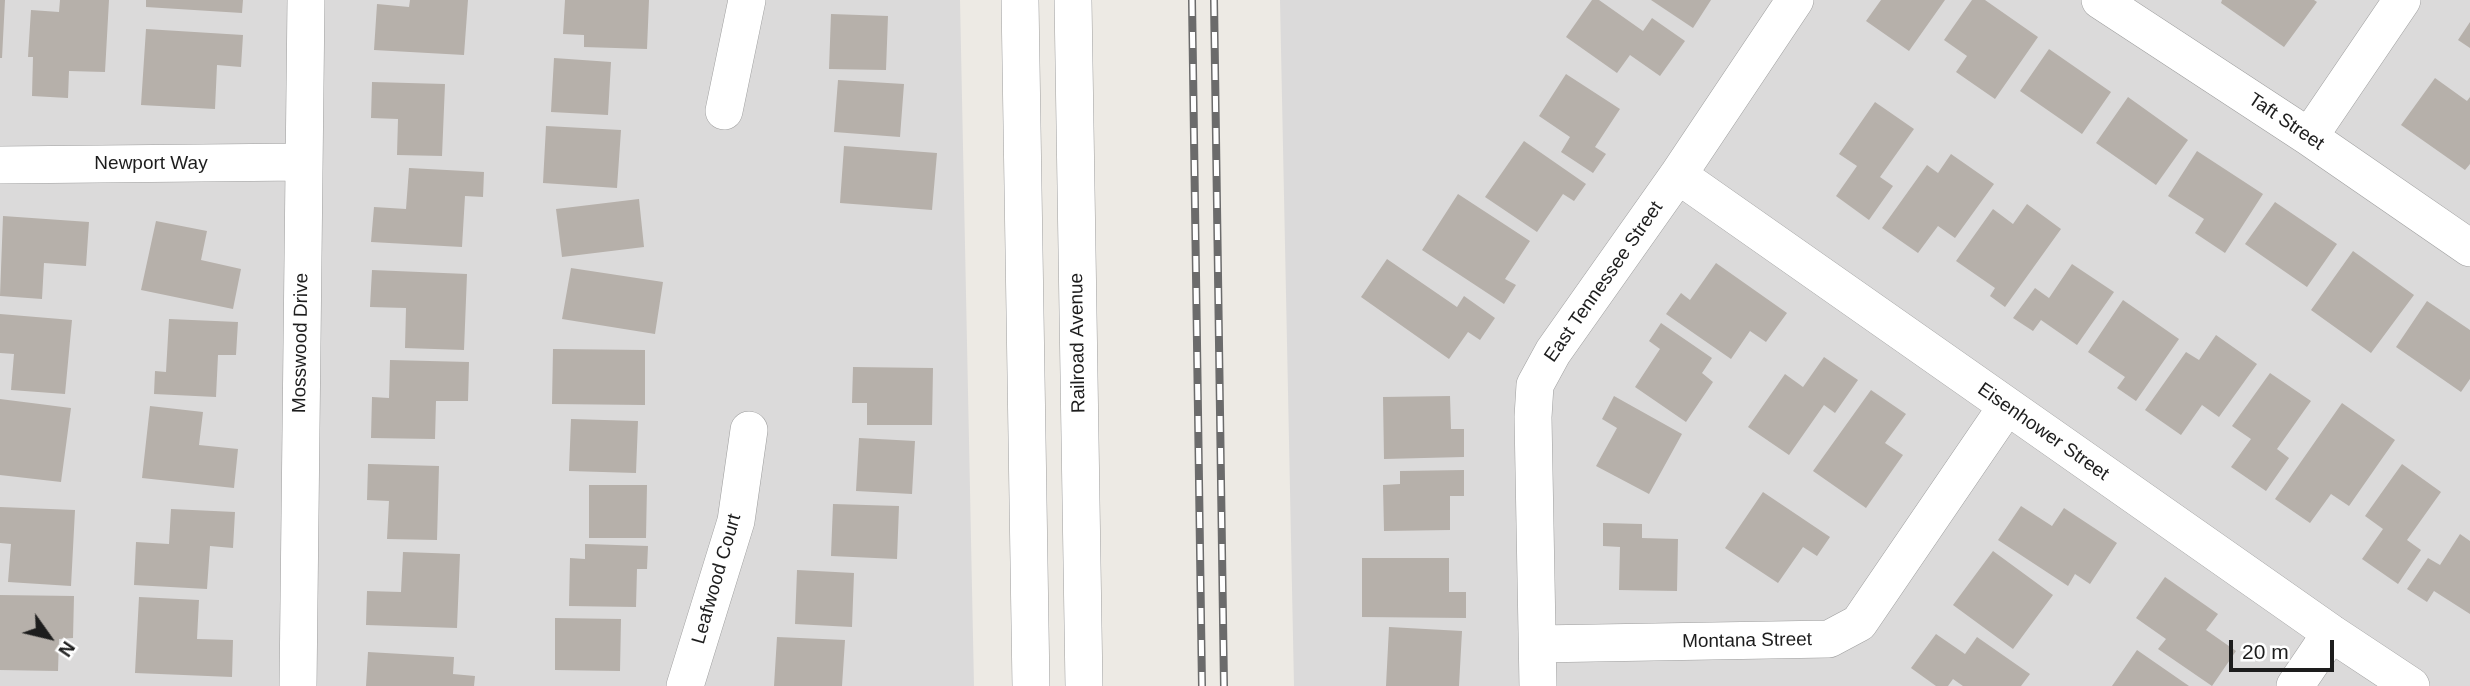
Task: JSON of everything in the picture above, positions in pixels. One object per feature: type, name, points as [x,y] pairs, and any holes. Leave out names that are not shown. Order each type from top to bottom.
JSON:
[{"type":"street","name":"Mosswood Drive","points":[[298,686],[302,162],[306,0]]},
{"type":"street","points":[[724,111],[747,0]]},
{"type":"street","points":[[1020,0],[1031,686]]},
{"type":"street","name":"Railroad Avenue","points":[[1073,0],[1084,686]]},
{"type":"street","name":"East Tennessee Street","points":[[1538,686],[1533,416],[1535,385],[1553,352],[1678,175],[1796,0]]},
{"type":"street","name":"Taft Street","points":[[2101,0],[2309,137],[2470,248]]},
{"type":"street","points":[[2309,137],[2402,0]]},
{"type":"street","name":"Newport Way","points":[[0,164],[302,162]]},
{"type":"street","name":"Eisenhower Street","points":[[1678,175],[2331,633],[2411,686]]},
{"type":"street","name":"Montana Street","points":[[1538,644],[1829,639],[1859,623],[2007,406]]},
{"type":"street","name":"Leafwood Court","points":[[685,686],[736,521],[750,430]]},
{"type":"street","points":[[2295,686],[2331,633]]},
{"type":"shaded area","points":[[0,0],[960,0],[974,686],[0,686]]},
{"type":"shaded area","points":[[1280,0],[2470,0],[2470,686],[1294,686]]},
{"type":"building","points":[[0,0],[5,0],[2,58],[0,58]]},
{"type":"building","points":[[60,0],[109,0],[105,72],[69,71],[68,98],[32,96],[33,57],[28,57],[31,10],[59,12]]},
{"type":"building","points":[[146,0],[243,0],[242,13],[146,7]]},
{"type":"building","points":[[410,0],[468,0],[464,55],[374,50],[377,4],[409,7]]},
{"type":"building","points":[[565,0],[649,0],[647,49],[584,47],[584,35],[563,34]]},
{"type":"building","points":[[1592,0],[1599,0],[1643,31],[1652,18],[1685,41],[1660,76],[1630,55],[1617,73],[1566,37]]},
{"type":"building","points":[[1651,0],[1711,0],[1693,28]]},
{"type":"building","points":[[1881,0],[1945,0],[1909,51],[1866,21]]},
{"type":"building","points":[[1972,0],[1985,0],[2038,37],[1995,99],[1956,72],[1967,56],[1944,40]]},
{"type":"building","points":[[2222,0],[2317,2],[2284,47],[2221,3]]},
{"type":"building","points":[[831,14],[888,16],[886,70],[829,69]]},
{"type":"building","points":[[2470,22],[2470,48],[2458,40]]},
{"type":"building","points":[[146,29],[243,35],[241,67],[217,65],[215,109],[141,105]]},
{"type":"building","points":[[2049,49],[2111,92],[2082,134],[2020,91]]},
{"type":"building","points":[[554,58],[611,62],[608,115],[551,112]]},
{"type":"building","points":[[1566,74],[1620,109],[1595,147],[1606,154],[1593,173],[1561,152],[1570,137],[1539,116]]},
{"type":"building","points":[[2435,78],[2467,101],[2470,97],[2470,164],[2465,170],[2401,125]]},
{"type":"building","points":[[838,80],[904,84],[900,137],[834,132]]},
{"type":"building","points":[[372,82],[445,84],[442,156],[397,155],[398,119],[371,118]]},
{"type":"building","points":[[2128,97],[2188,140],[2156,185],[2096,143]]},
{"type":"building","points":[[1875,102],[1914,129],[1880,177],[1893,186],[1869,220],[1836,196],[1857,166],[1839,154]]},
{"type":"building","points":[[546,126],[621,130],[617,188],[543,183]]},
{"type":"building","points":[[1524,141],[1586,184],[1574,201],[1563,194],[1537,232],[1485,197]]},
{"type":"building","points":[[844,146],[937,153],[932,210],[840,203]]},
{"type":"building","points":[[2197,151],[2263,194],[2225,253],[2195,233],[2204,219],[2168,196]]},
{"type":"building","points":[[1951,154],[1994,184],[1955,238],[1938,226],[1918,253],[1882,228],[1927,165],[1938,173]]},
{"type":"building","points":[[409,168],[484,172],[483,197],[465,196],[462,247],[371,242],[374,207],[406,209]]},
{"type":"building","points":[[1458,194],[1530,241],[1505,279],[1516,285],[1504,304],[1422,250]]},
{"type":"building","points":[[639,199],[644,247],[562,257],[556,209]]},
{"type":"building","points":[[2275,202],[2337,244],[2307,287],[2245,244]]},
{"type":"building","points":[[2027,204],[2061,229],[2005,307],[1990,296],[1995,288],[1956,261],[1993,209],[2013,224]]},
{"type":"building","points":[[3,216],[89,222],[86,266],[44,263],[42,299],[0,296]]},
{"type":"building","points":[[156,221],[207,231],[201,260],[241,269],[233,309],[141,290]]},
{"type":"building","points":[[2353,251],[2414,295],[2371,353],[2311,310]]},
{"type":"building","points":[[1387,259],[1457,307],[1464,296],[1495,318],[1480,340],[1468,332],[1449,359],[1361,297]]},
{"type":"building","points":[[1716,263],[1787,313],[1766,342],[1750,331],[1731,359],[1666,314],[1681,293],[1690,300]]},
{"type":"building","points":[[2072,264],[2114,292],[2077,345],[2041,320],[2033,331],[2013,318],[2035,288],[2049,298]]},
{"type":"building","points":[[571,268],[663,282],[655,334],[562,319]]},
{"type":"building","points":[[372,270],[467,274],[464,350],[405,348],[406,308],[370,307]]},
{"type":"building","points":[[2123,300],[2179,339],[2136,401],[2117,388],[2125,377],[2088,352]]},
{"type":"building","points":[[2427,301],[2470,330],[2470,379],[2461,392],[2396,347]]},
{"type":"building","points":[[0,314],[72,320],[65,394],[11,390],[14,354],[0,353]]},
{"type":"building","points":[[169,319],[238,322],[236,355],[218,355],[216,397],[154,394],[155,371],[166,372]]},
{"type":"building","points":[[1661,323],[1712,358],[1702,373],[1713,382],[1686,422],[1635,387],[1660,349],[1649,341]]},
{"type":"building","points":[[2216,335],[2257,364],[2219,417],[2202,405],[2181,435],[2145,410],[2186,352],[2199,360]]},
{"type":"building","points":[[553,349],[645,350],[645,405],[552,404]]},
{"type":"building","points":[[1824,357],[1858,380],[1835,413],[1824,405],[1789,455],[1748,427],[1785,374],[1803,387]]},
{"type":"building","points":[[390,360],[469,362],[468,401],[436,401],[435,439],[371,438],[372,397],[389,398]]},
{"type":"building","points":[[853,367],[933,368],[932,425],[867,425],[867,403],[852,403]]},
{"type":"building","points":[[2270,373],[2311,401],[2277,449],[2289,458],[2266,491],[2231,467],[2251,439],[2232,426]]},
{"type":"building","points":[[1871,390],[1906,414],[1885,443],[1903,455],[1866,508],[1813,471]]},
{"type":"building","points":[[1450,396],[1451,429],[1464,429],[1464,457],[1384,459],[1383,397]]},
{"type":"building","points":[[1614,396],[1682,434],[1649,494],[1596,466],[1617,428],[1602,419]]},
{"type":"building","points":[[0,399],[71,408],[61,482],[0,475]]},
{"type":"building","points":[[2342,403],[2395,440],[2349,506],[2331,494],[2310,523],[2275,499]]},
{"type":"building","points":[[150,406],[203,412],[199,445],[238,449],[234,488],[142,478]]},
{"type":"building","points":[[571,419],[638,421],[636,473],[569,471]]},
{"type":"building","points":[[859,438],[915,441],[912,494],[856,491]]},
{"type":"building","points":[[368,464],[439,466],[437,540],[387,539],[389,501],[367,500]]},
{"type":"building","points":[[2402,464],[2441,492],[2407,540],[2421,550],[2398,584],[2362,559],[2383,529],[2365,516]]},
{"type":"building","points":[[1464,470],[1464,496],[1450,496],[1450,530],[1384,531],[1383,485],[1400,484],[1400,471]]},
{"type":"building","points":[[589,485],[647,485],[646,538],[589,538]]},
{"type":"building","points":[[1763,492],[1830,537],[1817,556],[1803,547],[1778,583],[1725,548]]},
{"type":"building","points":[[833,504],[899,506],[897,559],[831,556]]},
{"type":"building","points":[[2021,506],[2052,526],[2064,508],[2117,543],[2090,584],[2075,574],[2068,586],[1998,540]]},
{"type":"building","points":[[0,507],[75,510],[71,586],[8,582],[11,544],[0,543]]},
{"type":"building","points":[[171,509],[235,512],[233,548],[210,546],[207,589],[134,585],[136,542],[169,544]]},
{"type":"building","points":[[1603,523],[1642,524],[1642,538],[1678,539],[1677,591],[1619,590],[1620,547],[1603,546]]},
{"type":"building","points":[[2460,534],[2470,541],[2470,614],[2434,591],[2427,602],[2407,589],[2428,558],[2440,565]]},
{"type":"building","points":[[585,544],[648,546],[647,569],[637,569],[636,607],[569,606],[570,558],[585,559]]},
{"type":"building","points":[[1993,551],[2053,595],[2013,649],[1953,605]]},
{"type":"building","points":[[403,552],[460,554],[457,628],[366,625],[367,591],[401,592]]},
{"type":"building","points":[[1362,558],[1449,558],[1449,592],[1466,592],[1466,618],[1362,617]]},
{"type":"building","points":[[797,570],[854,573],[852,627],[795,624]]},
{"type":"building","points":[[2165,577],[2218,614],[2206,630],[2236,651],[2212,686],[2158,649],[2166,639],[2136,618]]},
{"type":"building","points":[[0,595],[74,596],[73,638],[59,639],[58,671],[0,670]]},
{"type":"building","points":[[139,597],[199,600],[197,639],[233,640],[232,677],[135,673]]},
{"type":"building","points":[[555,618],[621,619],[620,671],[555,670]]},
{"type":"building","points":[[1389,627],[1462,631],[1459,686],[1386,686]]},
{"type":"building","points":[[1936,634],[1965,654],[1977,637],[2030,674],[2021,686],[1963,686],[1953,679],[1948,686],[1936,686],[1911,668]]},
{"type":"building","points":[[777,637],[845,640],[842,686],[774,686]]},
{"type":"building","points":[[2137,650],[2189,686],[2112,686]]},
{"type":"building","points":[[368,652],[454,657],[453,674],[475,676],[474,686],[366,686]]},
{"type":"railway","points":[[1192,0],[1202,686]]},
{"type":"railway","points":[[1214,0],[1224,686]]}]
